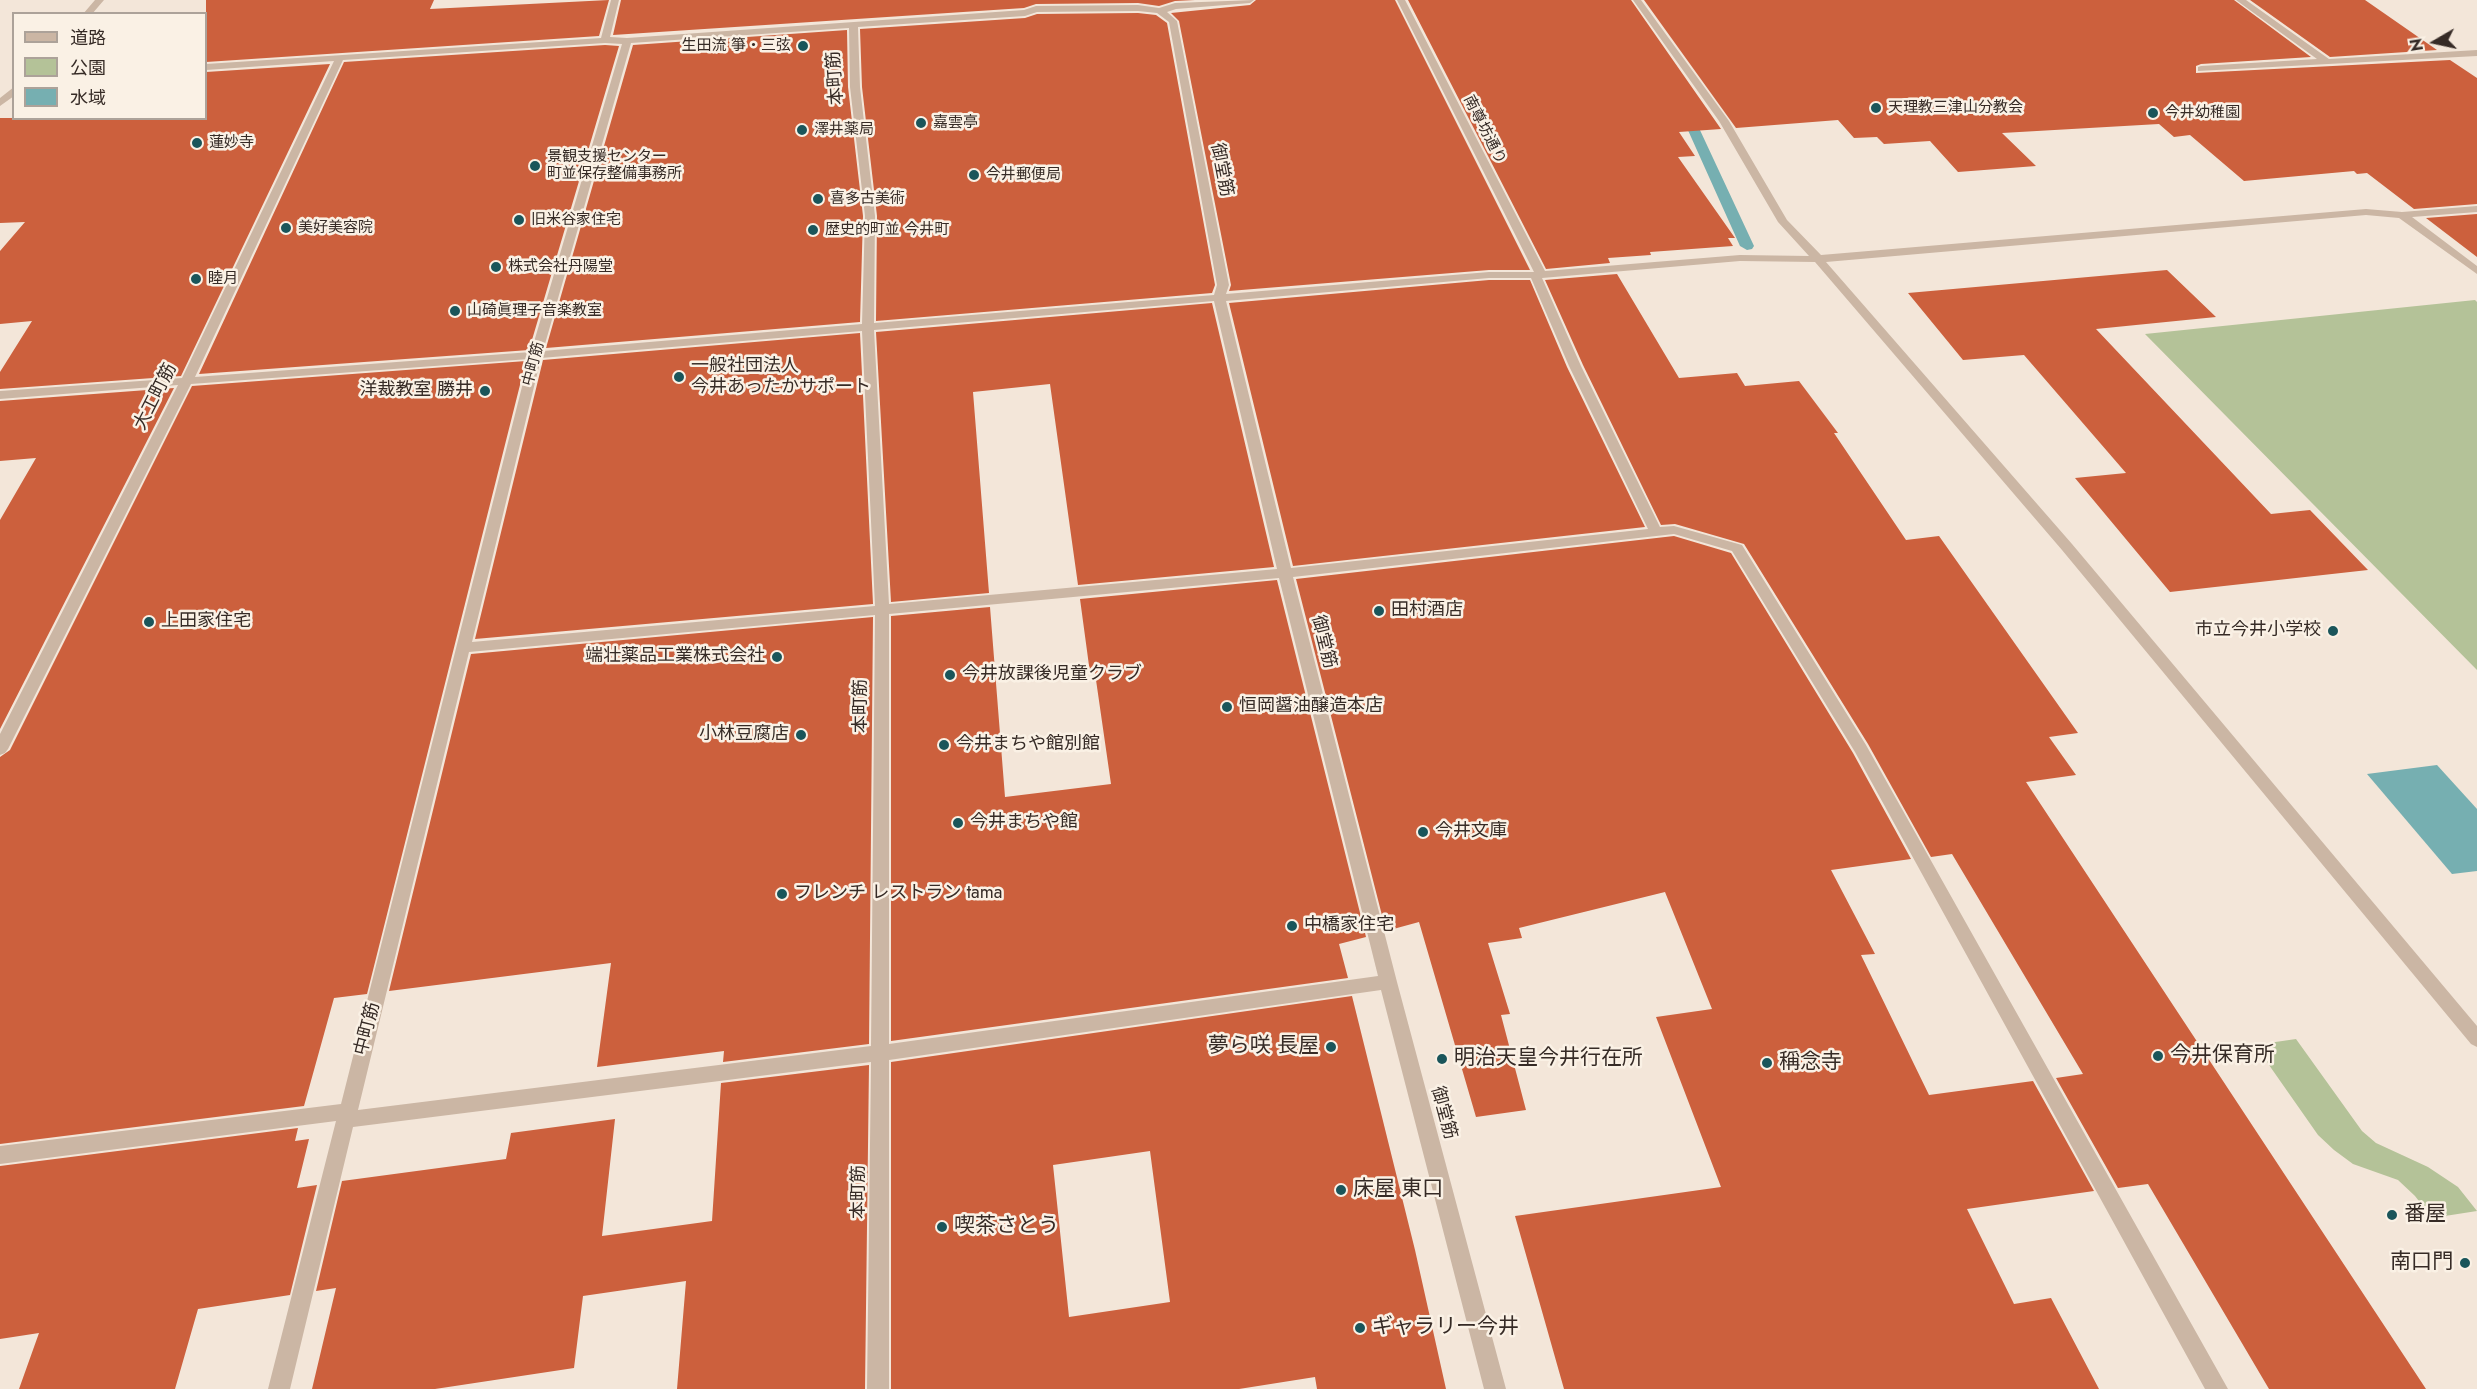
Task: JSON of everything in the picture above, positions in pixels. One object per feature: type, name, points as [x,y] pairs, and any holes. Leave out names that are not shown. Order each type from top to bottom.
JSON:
[{"type":"street","points":[[89,12],[100,0]]},
{"type":"street","points":[[605,40],[615,0]]},
{"type":"street","points":[[1028,0],[1036,9]]},
{"type":"street","points":[[207,67],[605,40],[627,41],[1025,13],[1036,9],[1138,8],[1160,11],[1175,6],[1250,0]]},
{"type":"street","name":"南尊坊通り","points":[[1401,0],[1538,274],[1575,366],[1656,532]]},
{"type":"street","points":[[1637,0],[1724,121],[1783,222],[1818,259],[2067,547],[2477,1039]]},
{"type":"street","points":[[2240,0],[2327,62]]},
{"type":"street","name":"御堂筋","points":[[1160,11],[1173,21],[1223,285],[1219,297],[1285,573],[1388,982],[1495,1389]]},
{"type":"street","name":"本町筋","points":[[853,24],[855,87],[870,216],[868,327],[882,611],[878,1389]]},
{"type":"street","name":"中町筋","points":[[279,1389],[536,355],[627,41]]},
{"type":"street","points":[[2201,69],[2477,53]]},
{"type":"street","name":"大工町筋","points":[[0,749],[186,382],[340,58]]},
{"type":"street","points":[[0,104],[12,92]]},
{"type":"street","points":[[0,395],[536,355],[1488,275],[1538,274],[1740,258],[1818,259],[2366,212],[2402,215],[2477,209]]},
{"type":"street","points":[[2402,215],[2477,271]]},
{"type":"street","points":[[460,658],[882,611],[1285,573],[1674,530],[1737,548],[1861,749],[2217,1389]]},
{"type":"street","points":[[0,1155],[880,1053],[1388,982]]},
{"type":"green space","points":[[2475,300],[2477,302],[2477,670],[2145,334]]},
{"type":"green space","points":[[2296,1039],[2362,1131],[2376,1143],[2428,1167],[2458,1187],[2477,1211],[2432,1218],[2415,1196],[2398,1180],[2353,1164],[2318,1135],[2255,1045]]},
{"type":"water","points":[[2437,765],[2477,809],[2477,871],[2452,874],[2367,774]]},
{"type":"building","points":[[206,0],[434,0],[430,9],[609,0],[599,36],[207,62]]},
{"type":"building","points":[[621,0],[1195,0],[1175,1],[1159,6],[1138,3],[1036,4],[1024,8],[613,35]]},
{"type":"building","points":[[1256,0],[1395,0],[1530,270],[1489,270],[1229,291],[1231,285],[1179,21],[1171,13],[1250,5]]},
{"type":"building","points":[[1408,0],[1631,0],[1721,129],[1679,132],[1695,156],[1678,157],[1735,238],[1728,238],[1733,246],[1650,252],[1651,255],[1608,258],[1610,263],[1546,269]]},
{"type":"building","points":[[1644,0],[2234,0],[2311,57],[2201,64],[2196,66],[2196,73],[2450,60],[2477,78],[2477,204],[2414,209],[2367,173],[2357,174],[2354,171],[2244,181],[2190,135],[2174,137],[2159,124],[2002,133],[2036,166],[1958,172],[1930,141],[1884,144],[1877,137],[1854,138],[1838,120],[1736,128]]},
{"type":"building","points":[[2250,0],[2365,0],[2437,50],[2330,57]]},
{"type":"building","points":[[1138,13],[1156,15],[1167,23],[1215,285],[1212,293],[876,321],[877,216],[862,87],[860,29],[1025,18],[1037,14]]},
{"type":"building","points":[[847,30],[848,87],[863,216],[860,322],[546,348],[633,45]]},
{"type":"building","points":[[605,45],[619,46],[529,350],[199,374],[344,62]]},
{"type":"building","points":[[330,64],[181,376],[0,389],[0,372],[32,321],[0,324],[0,251],[25,222],[0,223],[0,118],[12,118],[12,120],[207,120],[207,72]]},
{"type":"building","points":[[2477,214],[2477,257],[2426,218]]},
{"type":"building","points":[[2167,270],[2216,317],[2096,329],[2271,514],[2310,510],[2368,570],[2170,592],[2075,478],[2126,473],[2024,355],[1963,360],[1908,293]]},
{"type":"building","points":[[1617,274],[1679,378],[1737,373],[1745,386],[1799,381],[1838,433],[1834,433],[1906,540],[1939,536],[2078,733],[2049,737],[2076,775],[2026,782],[2426,1389],[2269,1389],[2148,1184],[2118,1188],[2056,1078],[2083,1074],[1952,854],[1931,857],[1868,744],[1744,544],[1675,524],[1661,525],[1583,365],[1545,280]]},
{"type":"building","points":[[1489,280],[1530,280],[1567,367],[1645,527],[1293,566],[1229,303]]},
{"type":"building","points":[[1212,303],[1274,567],[1078,585],[1050,384],[973,392],[989,593],[891,602],[876,332]]},
{"type":"building","points":[[860,333],[873,604],[475,639],[543,360]]},
{"type":"building","points":[[526,361],[367,994],[334,998],[304,1106],[0,1144],[0,757],[10,750],[192,386]]},
{"type":"building","points":[[174,388],[0,729],[0,520],[36,458],[0,461],[0,401]]},
{"type":"building","points":[[1674,536],[1731,553],[1853,753],[1911,859],[1831,870],[1875,954],[1861,955],[1929,1095],[2033,1081],[2094,1191],[1967,1209],[2014,1304],[2051,1298],[2099,1389],[1564,1389],[1515,1216],[1721,1187],[1656,1017],[1712,1009],[1665,892],[1519,928],[1522,938],[1488,943],[1510,1014],[1501,1015],[1526,1110],[1476,1117],[1419,922],[1386,931],[1296,579]]},
{"type":"building","points":[[1277,580],[1366,937],[1339,944],[1348,978],[891,1041],[891,616],[990,607],[1005,797],[1111,784],[1095,673],[1090,673],[1080,599]]},
{"type":"building","points":[[873,617],[869,1044],[723,1062],[724,1051],[597,1067],[611,963],[389,991],[471,654]]},
{"type":"building","points":[[1352,996],[1415,1250],[1446,1389],[1317,1389],[1315,1377],[1239,1389],[891,1389],[891,1062]],"holes":[[[1150,1151],[1170,1302],[1069,1317],[1053,1165]]]},
{"type":"building","points":[[869,1065],[865,1389],[677,1389],[686,1281],[583,1296],[574,1368],[435,1389],[312,1389],[336,1288],[316,1291],[342,1181],[506,1159],[511,1133],[615,1119],[602,1236],[712,1221],[721,1083]]},
{"type":"building","points":[[298,1128],[295,1141],[309,1139],[297,1188],[317,1185],[290,1295],[198,1309],[175,1389],[19,1389],[39,1333],[0,1339],[0,1166]]},
{"type":"waterway","points":[[1680,108],[1693,128],[1747,246]]},
{"type":"place","name":"生田流 箏・三弦","points":[[803,46]]},
{"type":"place","name":"天理教三津山分教会","points":[[1876,108]]},
{"type":"place","name":"今井幼稚園","points":[[2153,113]]},
{"type":"place","name":"嘉雲亭","points":[[921,123]]},
{"type":"place","name":"澤井薬局","points":[[802,130]]},
{"type":"place","name":"蓮妙寺","points":[[197,143]]},
{"type":"place","name":"景観支援センター 町並保存整備事務所","points":[[535,166]]},
{"type":"place","name":"今井郵便局","points":[[974,175]]},
{"type":"place","name":"喜多古美術","points":[[818,199]]},
{"type":"place","name":"旧米谷家住宅","points":[[519,220]]},
{"type":"place","name":"美好美容院","points":[[286,228]]},
{"type":"place","name":"歴史的町並 今井町","points":[[813,230]]},
{"type":"place","name":"株式会社丹陽堂","points":[[496,267]]},
{"type":"place","name":"睦月","points":[[196,279]]},
{"type":"place","name":"山碕眞理子音楽教室","points":[[455,311]]},
{"type":"place","name":"一般社団法人 今井あったかサポート","points":[[679,377]]},
{"type":"place","name":"洋裁教室 勝井","points":[[485,391]]},
{"type":"place","name":"田村酒店","points":[[1379,611]]},
{"type":"place","name":"上田家住宅","points":[[149,622]]},
{"type":"place","name":"市立今井小学校","points":[[2333,631]]},
{"type":"place","name":"端壮薬品工業株式会社","points":[[777,657]]},
{"type":"place","name":"今井放課後児童クラブ","points":[[950,675]]},
{"type":"place","name":"恒岡醤油醸造本店","points":[[1227,707]]},
{"type":"place","name":"小林豆腐店","points":[[801,735]]},
{"type":"place","name":"今井まちや館別館","points":[[944,745]]},
{"type":"place","name":"今井まちや館","points":[[958,823]]},
{"type":"place","name":"今井文庫","points":[[1423,832]]},
{"type":"place","name":"フレンチ レストラン tama","points":[[782,894]]},
{"type":"place","name":"中橋家住宅","points":[[1292,926]]},
{"type":"place","name":"夢ら咲 長屋","points":[[1331,1047]]},
{"type":"place","name":"今井保育所","points":[[2158,1056]]},
{"type":"place","name":"明治天皇今井行在所","points":[[1442,1059]]},
{"type":"place","name":"稱念寺","points":[[1767,1063]]},
{"type":"place","name":"床屋 東口","points":[[1341,1190]]},
{"type":"place","name":"番屋","points":[[2392,1215]]},
{"type":"place","name":"喫茶さとう","points":[[942,1227]]},
{"type":"place","name":"南口門","points":[[2465,1263]]},
{"type":"place","name":"ギャラリー今井","points":[[1360,1328]]}]
